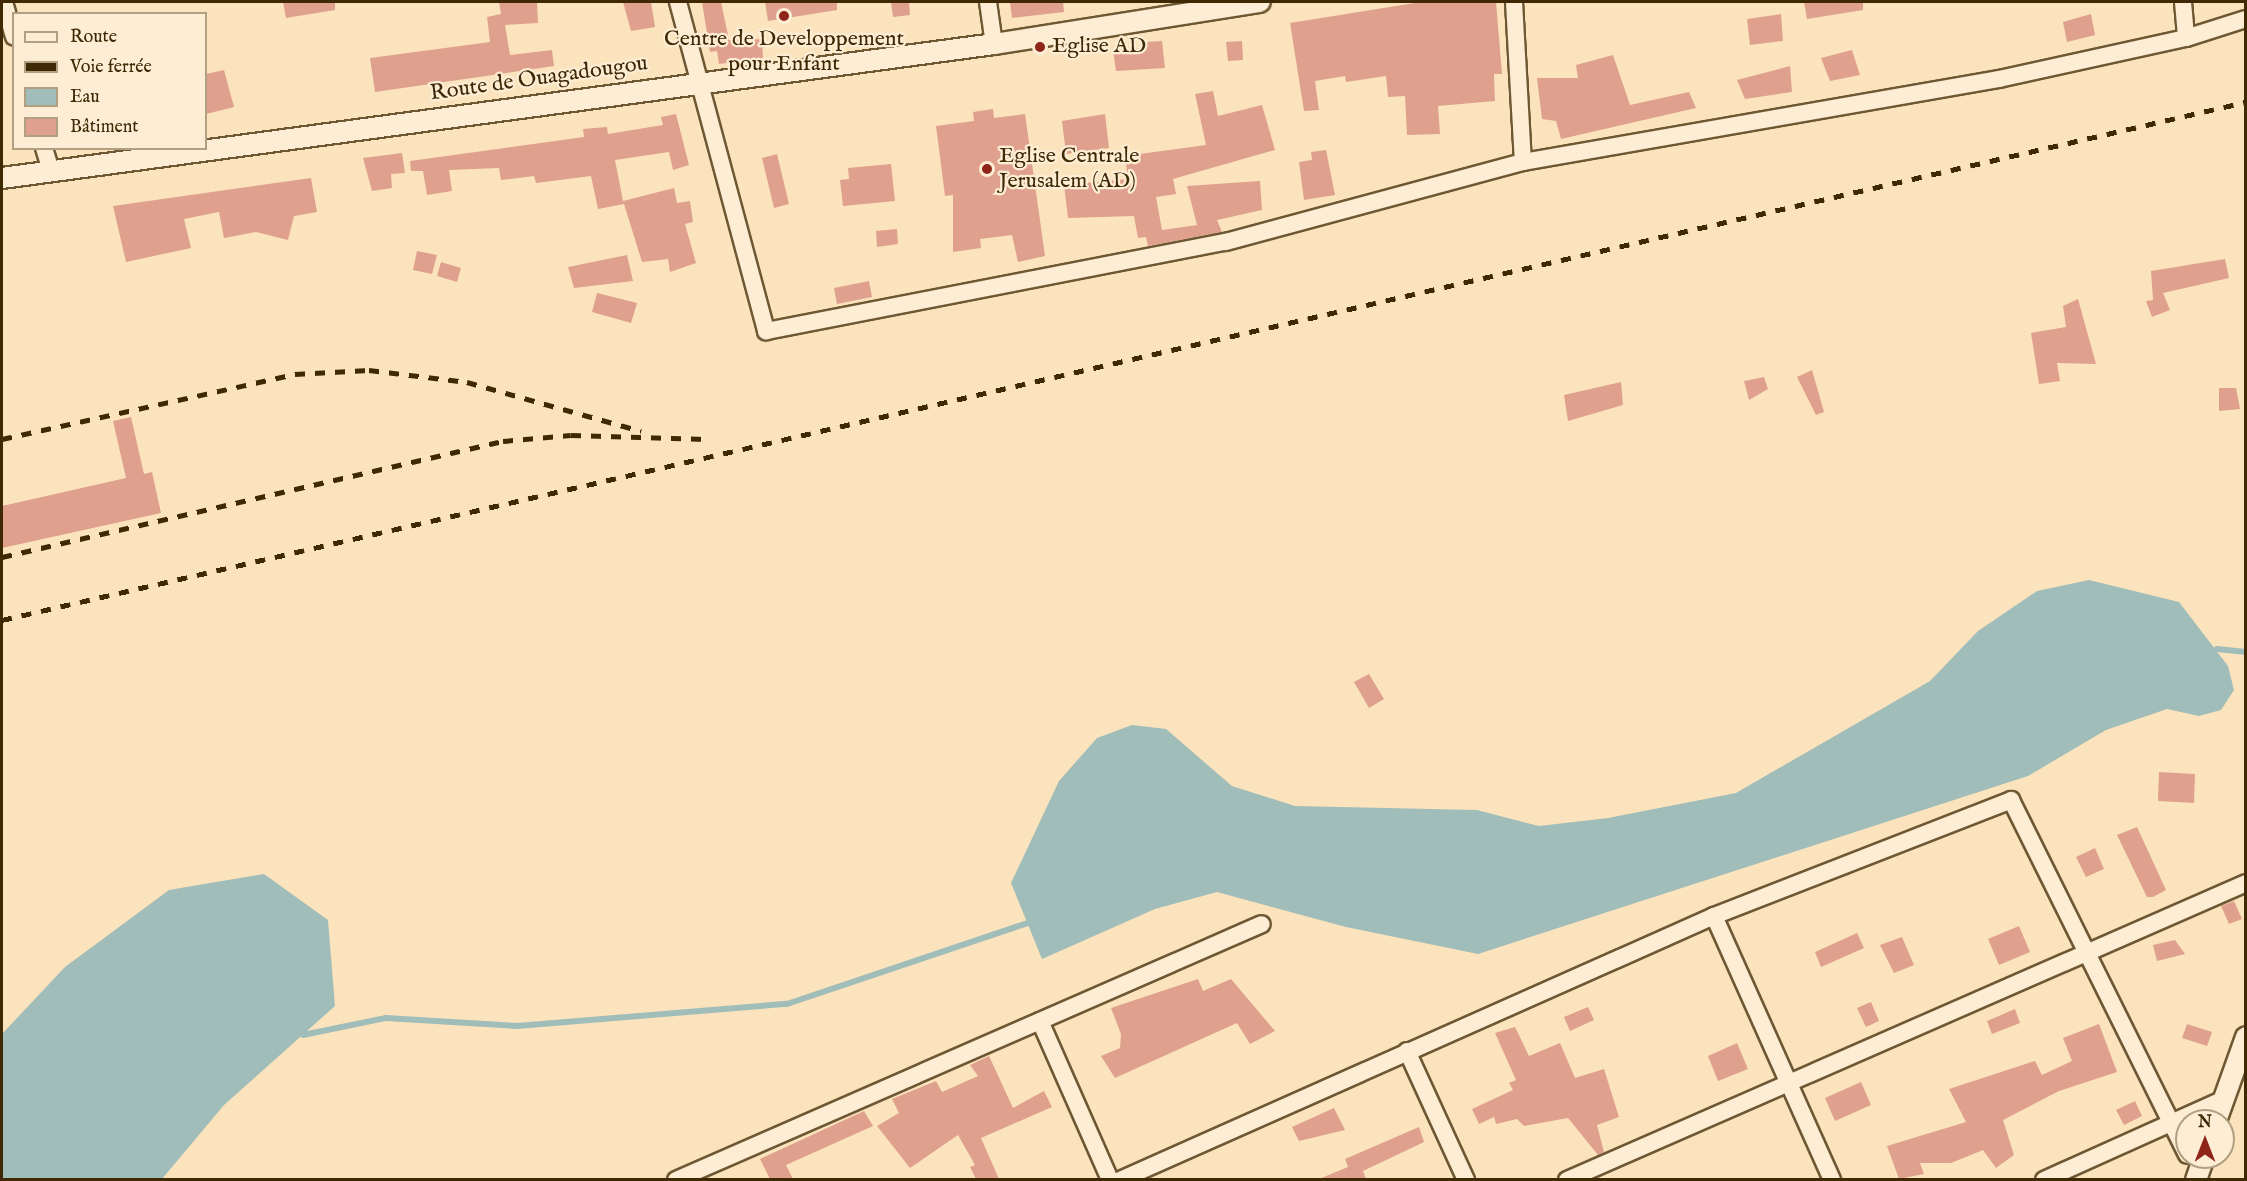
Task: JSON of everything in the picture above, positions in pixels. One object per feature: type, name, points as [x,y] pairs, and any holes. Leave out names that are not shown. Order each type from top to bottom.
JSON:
[{"type":"street","points":[[4,2],[12,30]]},
{"type":"street","points":[[678,2],[697,81],[766,331],[1226,242],[1523,162],[1999,78],[2187,38],[2246,19]]},
{"type":"street","points":[[988,2],[994,44]]},
{"type":"street","name":"Route de Ouagadougou","points":[[207,149],[697,81],[994,44],[1260,2]]},
{"type":"street","points":[[1514,2],[1523,162]]},
{"type":"street","points":[[2183,2],[2187,38]]},
{"type":"street","points":[[45,150],[51,171]]},
{"type":"street","name":"Route de Ouagadougou","points":[[2,178],[202,150]]},
{"type":"street","points":[[1120,1179],[1714,916],[2011,800],[2175,1130]]},
{"type":"street","points":[[1567,1179],[2246,883]]},
{"type":"street","points":[[1714,916],[1832,1179]]},
{"type":"street","points":[[676,1179],[1262,924]]},
{"type":"street","points":[[1040,1021],[1110,1179]]},
{"type":"street","points":[[2220,1109],[2246,1037]]},
{"type":"street","points":[[1407,1051],[1466,1179]]},
{"type":"street","points":[[2044,1179],[2224,1099]]},
{"type":"water","points":[[2089,580],[2179,602],[2228,666],[2234,690],[2221,710],[2199,716],[2167,709],[2106,730],[2028,776],[1478,954],[1346,927],[1217,892],[1155,909],[1042,959],[1011,883],[1059,781],[1097,738],[1132,725],[1166,729],[1232,786],[1295,806],[1477,810],[1539,826],[1608,818],[1736,793],[1930,681],[1978,631],[2037,591]]},
{"type":"water","points":[[264,874],[328,920],[335,1006],[224,1105],[162,1179],[2,1179],[2,1034],[65,967],[169,890]]},
{"type":"building","points":[[283,2],[335,2],[335,10],[286,18]]},
{"type":"building","points":[[499,2],[537,2],[538,23],[505,25],[510,55],[552,50],[554,66],[375,92],[370,58],[490,42],[487,17],[501,14]]},
{"type":"building","points":[[623,2],[651,2],[655,27],[631,31]]},
{"type":"building","points":[[702,2],[721,2],[729,40],[762,39],[763,58],[719,64],[717,51],[710,52]]},
{"type":"building","name":"Centre de Developpement pour Enfant","points":[[765,2],[837,2],[837,10],[768,21]]},
{"type":"building","points":[[891,2],[909,2],[910,15],[893,17]]},
{"type":"building","points":[[1010,2],[1063,2],[1064,12],[1012,18]]},
{"type":"building","points":[[1421,2],[1496,2],[1502,74],[1494,74],[1495,101],[1438,106],[1440,134],[1407,135],[1405,96],[1388,97],[1386,76],[1346,82],[1345,76],[1315,81],[1319,110],[1304,111],[1290,23]]},
{"type":"building","points":[[1804,2],[1863,2],[1863,10],[1807,19]]},
{"type":"building","points":[[1781,14],[1783,41],[1750,45],[1747,19]]},
{"type":"building","points":[[2091,14],[2095,35],[2067,42],[2063,22]]},
{"type":"building","points":[[1162,41],[1165,68],[1116,71],[1113,50],[1146,48],[1146,42]]},
{"type":"building","points":[[1242,41],[1243,60],[1228,61],[1226,42]]},
{"type":"building","points":[[1852,50],[1860,75],[1830,81],[1821,58]]},
{"type":"building","points":[[1613,55],[1630,105],[1689,92],[1696,108],[1561,139],[1556,121],[1542,119],[1537,78],[1578,78],[1576,65]]},
{"type":"building","points":[[1790,66],[1792,92],[1745,99],[1737,80]]},
{"type":"building","points":[[224,70],[234,107],[207,114],[207,74]]},
{"type":"building","points":[[1213,91],[1218,116],[1262,105],[1275,150],[1173,179],[1176,194],[1156,197],[1162,230],[1197,225],[1187,186],[1260,181],[1262,210],[1217,220],[1222,232],[1148,246],[1146,237],[1138,238],[1134,216],[1068,218],[1064,185],[1128,179],[1125,156],[1206,145],[1195,94]]},
{"type":"building","name":"Eglise Centrale Jerusalem (AD)","points":[[993,109],[994,118],[1025,114],[1045,256],[1018,262],[1012,235],[980,239],[981,248],[953,252],[953,195],[945,196],[936,126],[974,121],[973,112]]},
{"type":"building","points":[[676,114],[689,165],[673,170],[669,152],[615,160],[623,201],[674,188],[677,203],[690,201],[693,222],[685,224],[696,263],[670,272],[668,259],[642,262],[624,204],[598,209],[591,176],[536,183],[534,176],[501,180],[499,168],[449,170],[452,191],[427,195],[423,171],[411,171],[410,161],[584,137],[583,129],[607,127],[608,134],[663,125],[661,117]]},
{"type":"building","points":[[1105,114],[1109,148],[1066,154],[1062,121]]},
{"type":"building","points":[[1326,150],[1335,195],[1304,200],[1299,162],[1312,160],[1311,152]]},
{"type":"building","points":[[402,153],[405,173],[391,174],[392,188],[372,191],[363,158]]},
{"type":"building","points":[[777,154],[789,204],[774,208],[762,158]]},
{"type":"building","points":[[891,164],[895,201],[843,206],[840,180],[849,179],[848,168]]},
{"type":"building","points":[[311,178],[317,212],[294,216],[288,240],[256,232],[224,238],[219,212],[184,219],[191,248],[126,262],[113,206]]},
{"type":"building","points":[[897,229],[898,244],[877,247],[876,231]]},
{"type":"building","points":[[417,251],[437,255],[432,274],[413,270]]},
{"type":"building","points":[[627,255],[633,281],[574,288],[568,267]]},
{"type":"building","points":[[2225,259],[2229,278],[2163,293],[2170,310],[2152,317],[2146,301],[2153,300],[2151,271]]},
{"type":"building","points":[[441,262],[461,268],[457,282],[437,276]]},
{"type":"building","points":[[869,281],[872,297],[837,304],[834,288]]},
{"type":"building","points":[[597,293],[637,303],[631,323],[592,312]]},
{"type":"building","points":[[2078,299],[2096,364],[2057,363],[2060,381],[2039,384],[2031,333],[2066,327],[2063,306]]},
{"type":"building","points":[[1812,370],[1824,412],[1816,415],[1797,377]]},
{"type":"building","points":[[1764,377],[1768,389],[1749,400],[1744,381]]},
{"type":"building","points":[[1621,382],[1623,405],[1568,421],[1564,395]]},
{"type":"building","points":[[2219,388],[2236,388],[2240,409],[2219,411]]},
{"type":"building","points":[[131,417],[144,474],[152,472],[161,513],[2,548],[2,506],[126,478],[113,421]]},
{"type":"building","points":[[1369,674],[1384,699],[1369,708],[1354,682]]},
{"type":"building","points":[[2159,772],[2195,774],[2194,803],[2158,801]]},
{"type":"building","points":[[2137,827],[2166,890],[2153,897],[2147,897],[2117,835]]},
{"type":"building","points":[[2095,848],[2104,869],[2086,877],[2076,857]]},
{"type":"building","points":[[2234,901],[2242,919],[2229,924],[2221,906]]},
{"type":"building","points":[[2019,926],[2030,952],[1999,965],[1988,939]]},
{"type":"building","points":[[1857,933],[1864,948],[1821,967],[1815,952]]},
{"type":"building","points":[[1902,937],[1914,965],[1894,973],[1880,945]]},
{"type":"building","points":[[2175,940],[2185,954],[2157,961],[2153,945]]},
{"type":"building","points":[[1198,979],[1203,991],[1231,979],[1275,1031],[1250,1044],[1237,1023],[1115,1078],[1101,1056],[1120,1048],[1121,1034],[1111,1008]]},
{"type":"building","points":[[1871,1002],[1879,1021],[1866,1027],[1857,1008]]},
{"type":"building","points":[[1588,1007],[1594,1020],[1570,1031],[1564,1017]]},
{"type":"building","points":[[2015,1009],[2020,1023],[1992,1034],[1987,1021]]},
{"type":"building","points":[[2099,1024],[2117,1072],[2059,1091],[2003,1120],[2014,1155],[1996,1168],[1983,1150],[1951,1163],[1920,1163],[1924,1174],[1899,1179],[1887,1146],[1966,1122],[1949,1089],[2035,1061],[2042,1075],[2072,1061],[2063,1038]]},
{"type":"building","points":[[2187,1024],[2212,1032],[2207,1046],[2182,1038]]},
{"type":"building","points":[[1515,1027],[1529,1056],[1560,1043],[1575,1078],[1604,1069],[1619,1117],[1597,1125],[1604,1152],[1598,1155],[1568,1118],[1524,1126],[1517,1119],[1496,1124],[1494,1117],[1479,1124],[1472,1109],[1513,1090],[1509,1083],[1516,1080],[1495,1033]]},
{"type":"building","points":[[1737,1043],[1748,1069],[1718,1081],[1708,1056]]},
{"type":"building","points":[[989,1056],[1013,1108],[1044,1091],[1052,1107],[981,1138],[999,1179],[976,1179],[970,1167],[975,1165],[958,1135],[910,1168],[877,1126],[899,1113],[892,1099],[936,1081],[942,1092],[978,1076],[970,1065]]},
{"type":"building","points":[[1861,1082],[1871,1105],[1835,1121],[1825,1098]]},
{"type":"building","points":[[2135,1101],[2142,1116],[2124,1125],[2116,1110]]},
{"type":"building","points":[[1334,1108],[1345,1130],[1299,1141],[1292,1127]]},
{"type":"building","points":[[864,1111],[873,1126],[786,1165],[793,1179],[770,1179],[760,1159]]},
{"type":"building","points":[[1419,1127],[1424,1142],[1363,1171],[1366,1179],[1319,1179],[1348,1167],[1345,1159]]},
{"type":"waterway","points":[[2217,649],[2246,652]]},
{"type":"waterway","points":[[303,1035],[386,1018],[517,1026],[787,1004],[1027,923]]},
{"type":"railway","points":[[2,620],[2246,102]]},
{"type":"railway","points":[[2,439],[295,374],[369,370],[467,382],[641,431]]},
{"type":"railway","points":[[2,557],[503,441],[571,435],[707,439]]},
{"type":"place","name":"Centre de Developpement pour Enfant","points":[[784,16]]},
{"type":"place","name":"Eglise AD","points":[[1040,47]]},
{"type":"place","name":"Eglise Centrale Jerusalem (AD)","points":[[987,169]]}]
